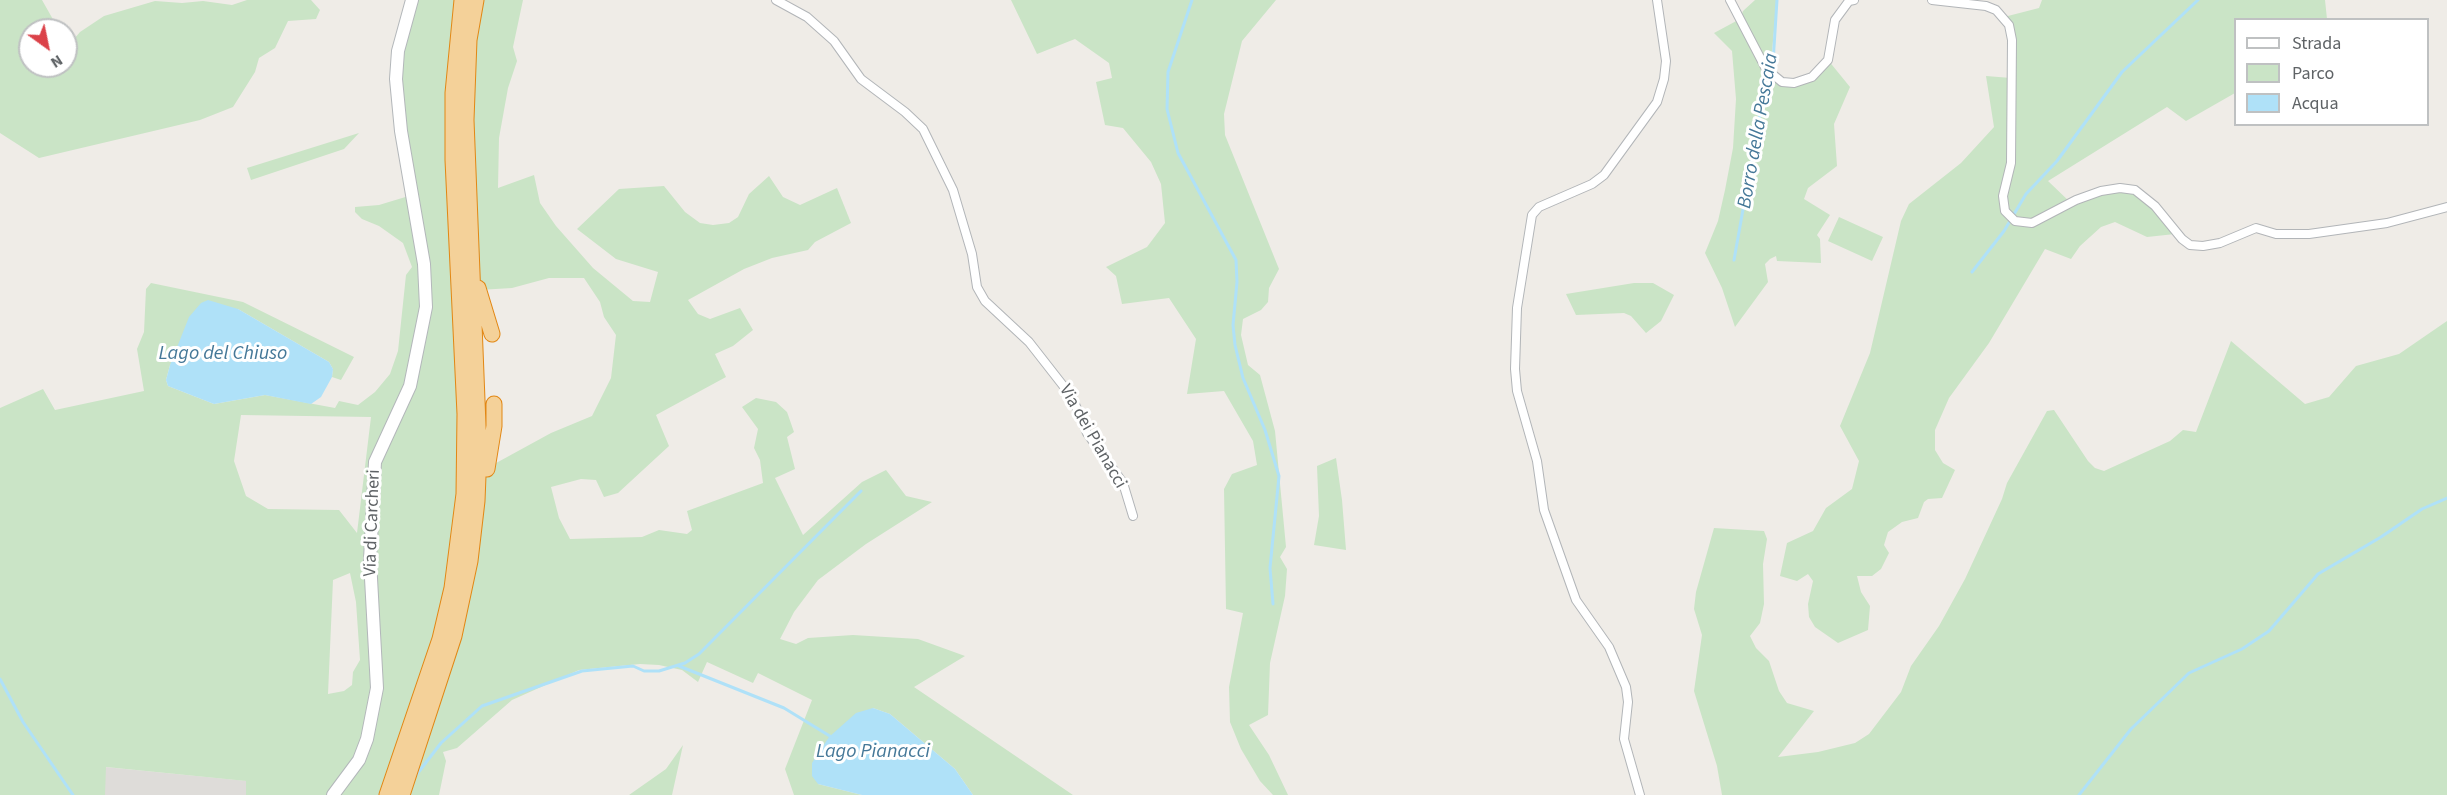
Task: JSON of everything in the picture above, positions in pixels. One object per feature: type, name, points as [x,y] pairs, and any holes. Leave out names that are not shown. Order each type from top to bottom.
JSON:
[{"type":"highway","points":[[387,795],[440,639],[452,588],[464,494],[465,414],[453,160],[453,93],[462,0]]},
{"type":"highway","points":[[402,795],[444,670],[465,585],[474,530],[479,452],[470,257],[466,94],[469,40],[476,0]]},
{"type":"highway","points":[[470,257],[492,333]]},
{"type":"highway","points":[[465,585],[478,555],[494,426],[494,404]]},
{"type":"street","name":"Via di Carcheri","points":[[333,795],[359,760],[368,739],[377,688],[370,560],[375,462],[410,386],[426,307],[424,264],[401,130],[396,79],[398,51],[412,0]]},
{"type":"street","name":"Via dei Pianacci","points":[[776,0],[807,17],[834,41],[861,79],[905,112],[922,129],[953,190],[972,254],[977,287],[986,301],[1029,342],[1072,397],[1087,433],[1123,483],[1133,516]]},
{"type":"street","points":[[1640,795],[1624,739],[1628,702],[1626,687],[1609,647],[1576,600],[1544,510],[1537,460],[1518,391],[1515,369],[1517,308],[1532,215],[1539,207],[1592,184],[1604,175],[1657,102],[1666,61],[1657,0]]},
{"type":"street","points":[[1730,0],[1766,69],[1782,82],[1794,83],[1812,77],[1828,60],[1835,20],[1849,2],[1854,0]]},
{"type":"street","points":[[1932,0],[1986,6],[1996,10],[2009,25],[2012,40],[2012,163],[2003,196],[2005,211],[2014,221],[2032,223],[2076,200],[2101,191],[2120,188],[2135,190],[2155,206],[2182,239],[2190,245],[2203,246],[2220,243],[2256,228],[2276,234],[2309,234],[2387,223],[2447,207]]},
{"type":"shaded area","points":[[105,767],[247,781],[246,795],[105,795]]},
{"type":"green space","points":[[0,0],[42,0],[52,18],[18,18],[18,78],[78,78],[78,34],[80,32],[104,16],[155,1],[182,3],[203,1],[232,5],[247,0],[311,0],[320,10],[316,19],[288,21],[275,48],[259,58],[255,72],[233,107],[200,120],[39,158],[0,133]]},
{"type":"green space","points":[[412,0],[462,0],[465,414],[452,588],[387,795],[246,795],[246,781],[106,767],[105,795],[0,795],[0,408],[43,389],[55,410],[144,391],[137,349],[144,332],[146,289],[151,283],[243,302],[354,357],[341,380],[332,377],[333,369],[329,362],[238,309],[170,365],[166,380],[168,386],[214,404],[265,395],[335,408],[339,401],[358,405],[375,392],[390,374],[398,351],[406,275],[412,267],[403,243],[379,226],[362,219],[355,212],[355,207],[379,205],[412,195],[396,79]],"holes":[[[241,415],[371,417],[357,533],[339,510],[268,509],[246,496],[234,461]],[[350,573],[356,602],[360,660],[353,672],[352,685],[344,691],[328,694],[333,580]]]},
{"type":"green space","points":[[476,0],[523,0],[513,47],[517,61],[508,88],[499,138],[498,188],[534,175],[540,203],[556,226],[593,268],[633,301],[650,302],[658,272],[616,259],[577,229],[619,189],[664,186],[685,212],[700,223],[713,225],[729,223],[738,217],[749,194],[769,176],[783,197],[800,205],[837,188],[851,223],[815,242],[808,250],[772,258],[744,269],[688,300],[698,314],[710,319],[740,308],[753,330],[733,346],[715,354],[726,377],[656,415],[669,446],[618,493],[604,497],[596,480],[581,479],[551,487],[559,518],[570,539],[642,537],[659,530],[687,534],[692,530],[687,511],[763,483],[760,460],[754,448],[758,429],[742,407],[756,398],[776,402],[787,412],[794,432],[787,437],[795,469],[775,478],[803,535],[862,482],[886,470],[906,496],[932,502],[866,544],[818,580],[794,612],[780,639],[796,644],[808,638],[853,635],[918,639],[965,656],[914,687],[1073,795],[973,795],[955,769],[890,714],[873,708],[818,784],[862,795],[794,795],[785,769],[812,700],[758,673],[753,683],[707,662],[698,682],[682,670],[659,665],[640,664],[579,670],[512,700],[457,748],[443,752],[446,761],[439,795],[402,795],[478,555],[487,468],[551,433],[592,416],[611,378],[616,335],[604,317],[600,302],[584,278],[549,278],[512,288],[479,290],[470,257]]},
{"type":"green space","points":[[1011,0],[1276,0],[1242,41],[1224,114],[1225,135],[1279,269],[1269,288],[1268,302],[1261,310],[1243,319],[1241,335],[1248,365],[1260,375],[1275,431],[1286,547],[1280,557],[1287,569],[1285,596],[1270,663],[1268,715],[1249,725],[1269,755],[1288,795],[1273,795],[1260,781],[1241,749],[1230,722],[1229,687],[1243,613],[1226,609],[1224,489],[1232,474],[1257,465],[1253,441],[1224,391],[1187,394],[1196,339],[1169,298],[1122,304],[1116,276],[1106,267],[1147,247],[1165,223],[1161,184],[1151,162],[1123,128],[1105,125],[1096,82],[1112,78],[1109,63],[1075,39],[1037,54]]},
{"type":"green space","points":[[1755,0],[1777,0],[1770,72],[1782,82],[1812,77],[1828,60],[1850,87],[1834,124],[1837,166],[1808,188],[1804,199],[1830,215],[1817,235],[1820,239],[1821,263],[1777,261],[1776,256],[1770,259],[1765,264],[1768,282],[1735,327],[1722,288],[1705,253],[1718,221],[1725,190],[1733,148],[1736,99],[1732,51],[1714,33],[1740,19],[1743,11]]},
{"type":"green space","points":[[2042,0],[2325,0],[2327,18],[2234,18],[2234,94],[2186,121],[2167,107],[2048,181],[2071,203],[2101,191],[2135,190],[2175,234],[2147,237],[2115,222],[2101,227],[2080,246],[2071,259],[2045,249],[1989,343],[1949,398],[1935,430],[1935,450],[1943,463],[1955,470],[1942,498],[1928,499],[1924,502],[1918,518],[1902,522],[1888,532],[1884,545],[1889,553],[1881,569],[1872,576],[1857,576],[1861,592],[1870,606],[1868,630],[1838,643],[1815,627],[1809,617],[1808,604],[1813,581],[1808,574],[1797,581],[1780,576],[1787,543],[1813,531],[1826,508],[1852,489],[1859,461],[1840,426],[1870,353],[1901,221],[1909,204],[1961,163],[1994,127],[1986,76],[2011,78],[2012,40],[2004,17],[2039,8]]},
{"type":"green space","points":[[359,133],[344,149],[251,180],[247,168]]},
{"type":"green space","points":[[1839,217],[1883,237],[1872,261],[1828,241]]},
{"type":"green space","points":[[1634,283],[1653,283],[1674,295],[1661,321],[1646,333],[1631,316],[1624,313],[1576,315],[1566,294]]},
{"type":"green space","points":[[2447,321],[2447,795],[1722,795],[1717,766],[1694,691],[1702,635],[1694,609],[1696,592],[1714,528],[1764,531],[1767,539],[1763,564],[1764,604],[1760,623],[1750,636],[1756,648],[1769,661],[1779,691],[1787,703],[1814,711],[1778,757],[1818,752],[1855,743],[1869,734],[1901,692],[1911,666],[1939,626],[1965,579],[2002,499],[2007,483],[2047,411],[2054,410],[2088,461],[2095,468],[2104,471],[2170,441],[2183,430],[2196,432],[2231,341],[2305,404],[2329,397],[2356,366],[2399,354]]},
{"type":"green space","points":[[1336,458],[1346,550],[1314,545],[1319,516],[1317,466]]},
{"type":"green space","points":[[683,745],[672,795],[629,795],[666,769]]},
{"type":"water","name":"Lago del Chiuso","points":[[208,300],[238,309],[329,362],[333,369],[332,377],[321,397],[311,404],[265,395],[214,404],[168,386],[166,380],[170,365],[189,317],[201,303]]},
{"type":"water","name":"Lago Pianacci","points":[[873,708],[890,714],[955,769],[973,795],[862,795],[818,784],[812,776],[812,763],[829,737],[856,713]]},
{"type":"waterway","points":[[1192,0],[1168,72],[1167,109],[1178,153],[1236,260],[1237,282],[1233,325],[1235,345],[1243,378],[1265,430],[1279,476],[1270,568],[1273,604]]},
{"type":"waterway","name":"Borro della Pescaia","points":[[1734,260],[1762,103],[1773,63],[1777,0]]},
{"type":"waterway","points":[[1972,272],[2004,231],[2026,194],[2057,161],[2122,72],[2198,0]]},
{"type":"waterway","points":[[414,778],[441,743],[482,706],[582,671],[633,666],[644,671],[659,671],[685,663],[699,654],[861,491]]},
{"type":"waterway","points":[[2079,795],[2131,729],[2189,673],[2242,649],[2269,631],[2318,574],[2381,537],[2422,509],[2447,498]]},
{"type":"waterway","points":[[679,666],[784,708],[833,738]]},
{"type":"waterway","points":[[0,679],[23,722],[73,795]]}]
